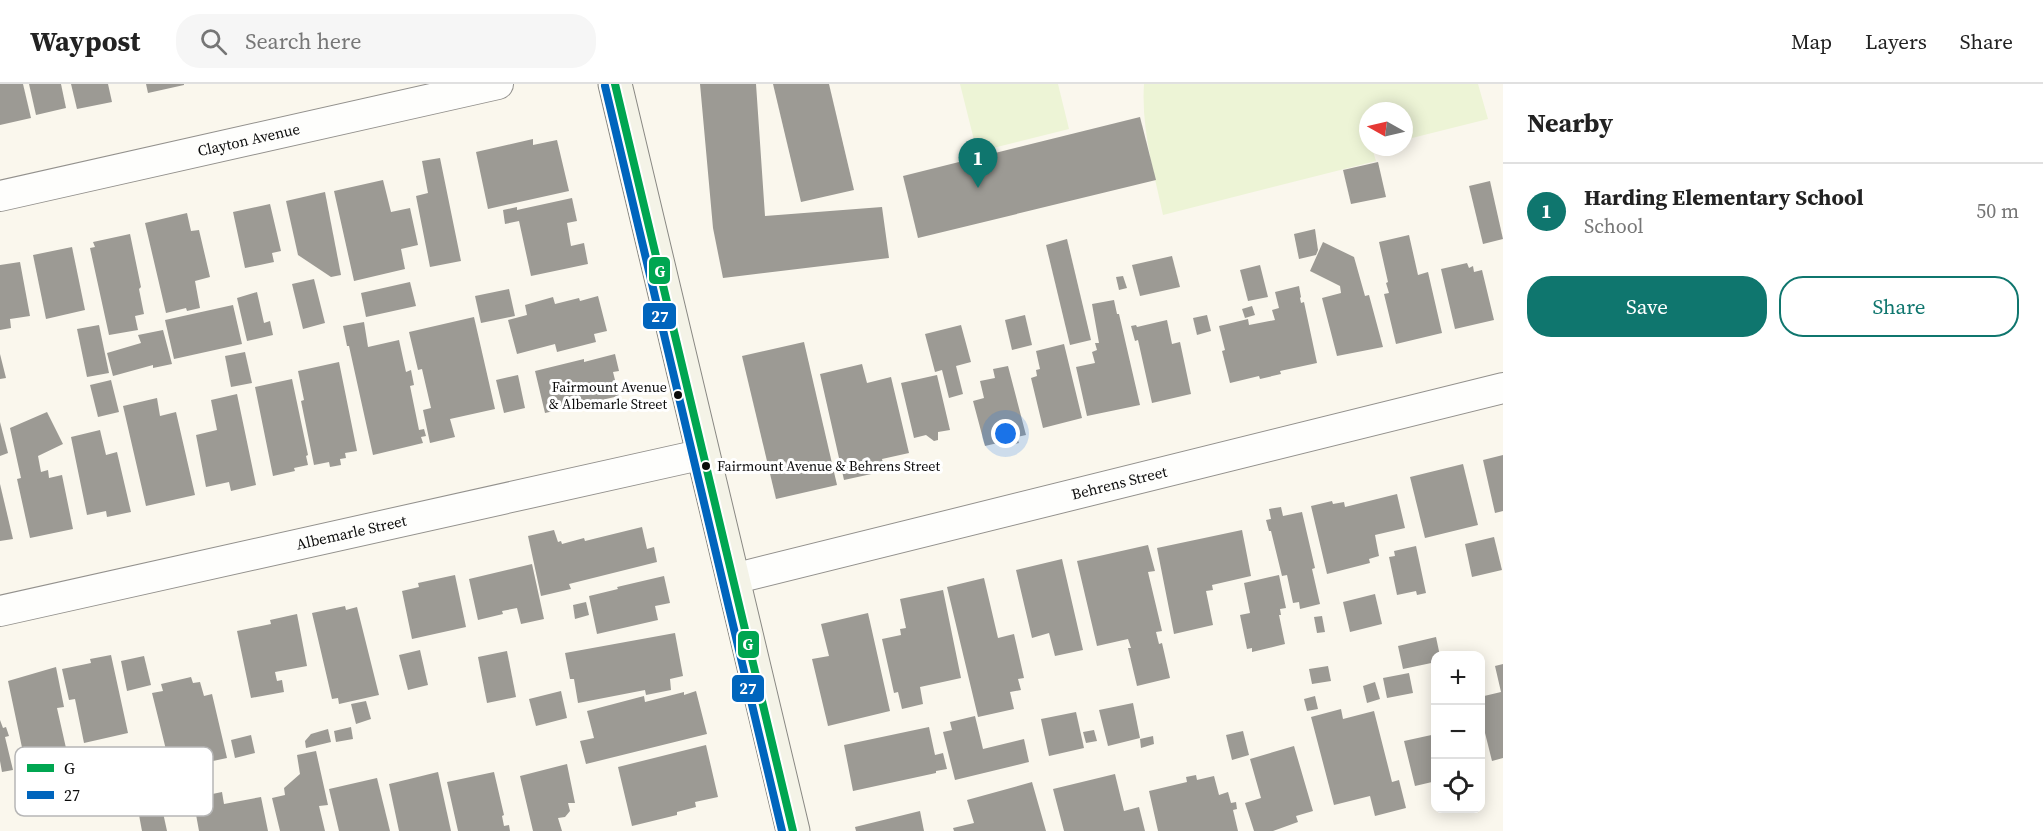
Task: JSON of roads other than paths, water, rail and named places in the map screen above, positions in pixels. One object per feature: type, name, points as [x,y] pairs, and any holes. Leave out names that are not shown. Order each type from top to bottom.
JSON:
[{"type":"street","name":"Clayton Avenue","points":[[0,196],[498,84]]},
{"type":"street","points":[[615,84],[793,831]]},
{"type":"street","name":"Behrens Street","points":[[734,579],[1503,388]]},
{"type":"street","name":"Albemarle Street","points":[[0,611],[704,454]]},
{"type":"place","name":"Harding Elementary School","points":[[978,188]]},
{"type":"place","name":"Fairmount Avenue & Albemarle Street","points":[[678,395]]},
{"type":"place","name":"Fairmount Avenue & Behrens Street","points":[[706,466]]}]
